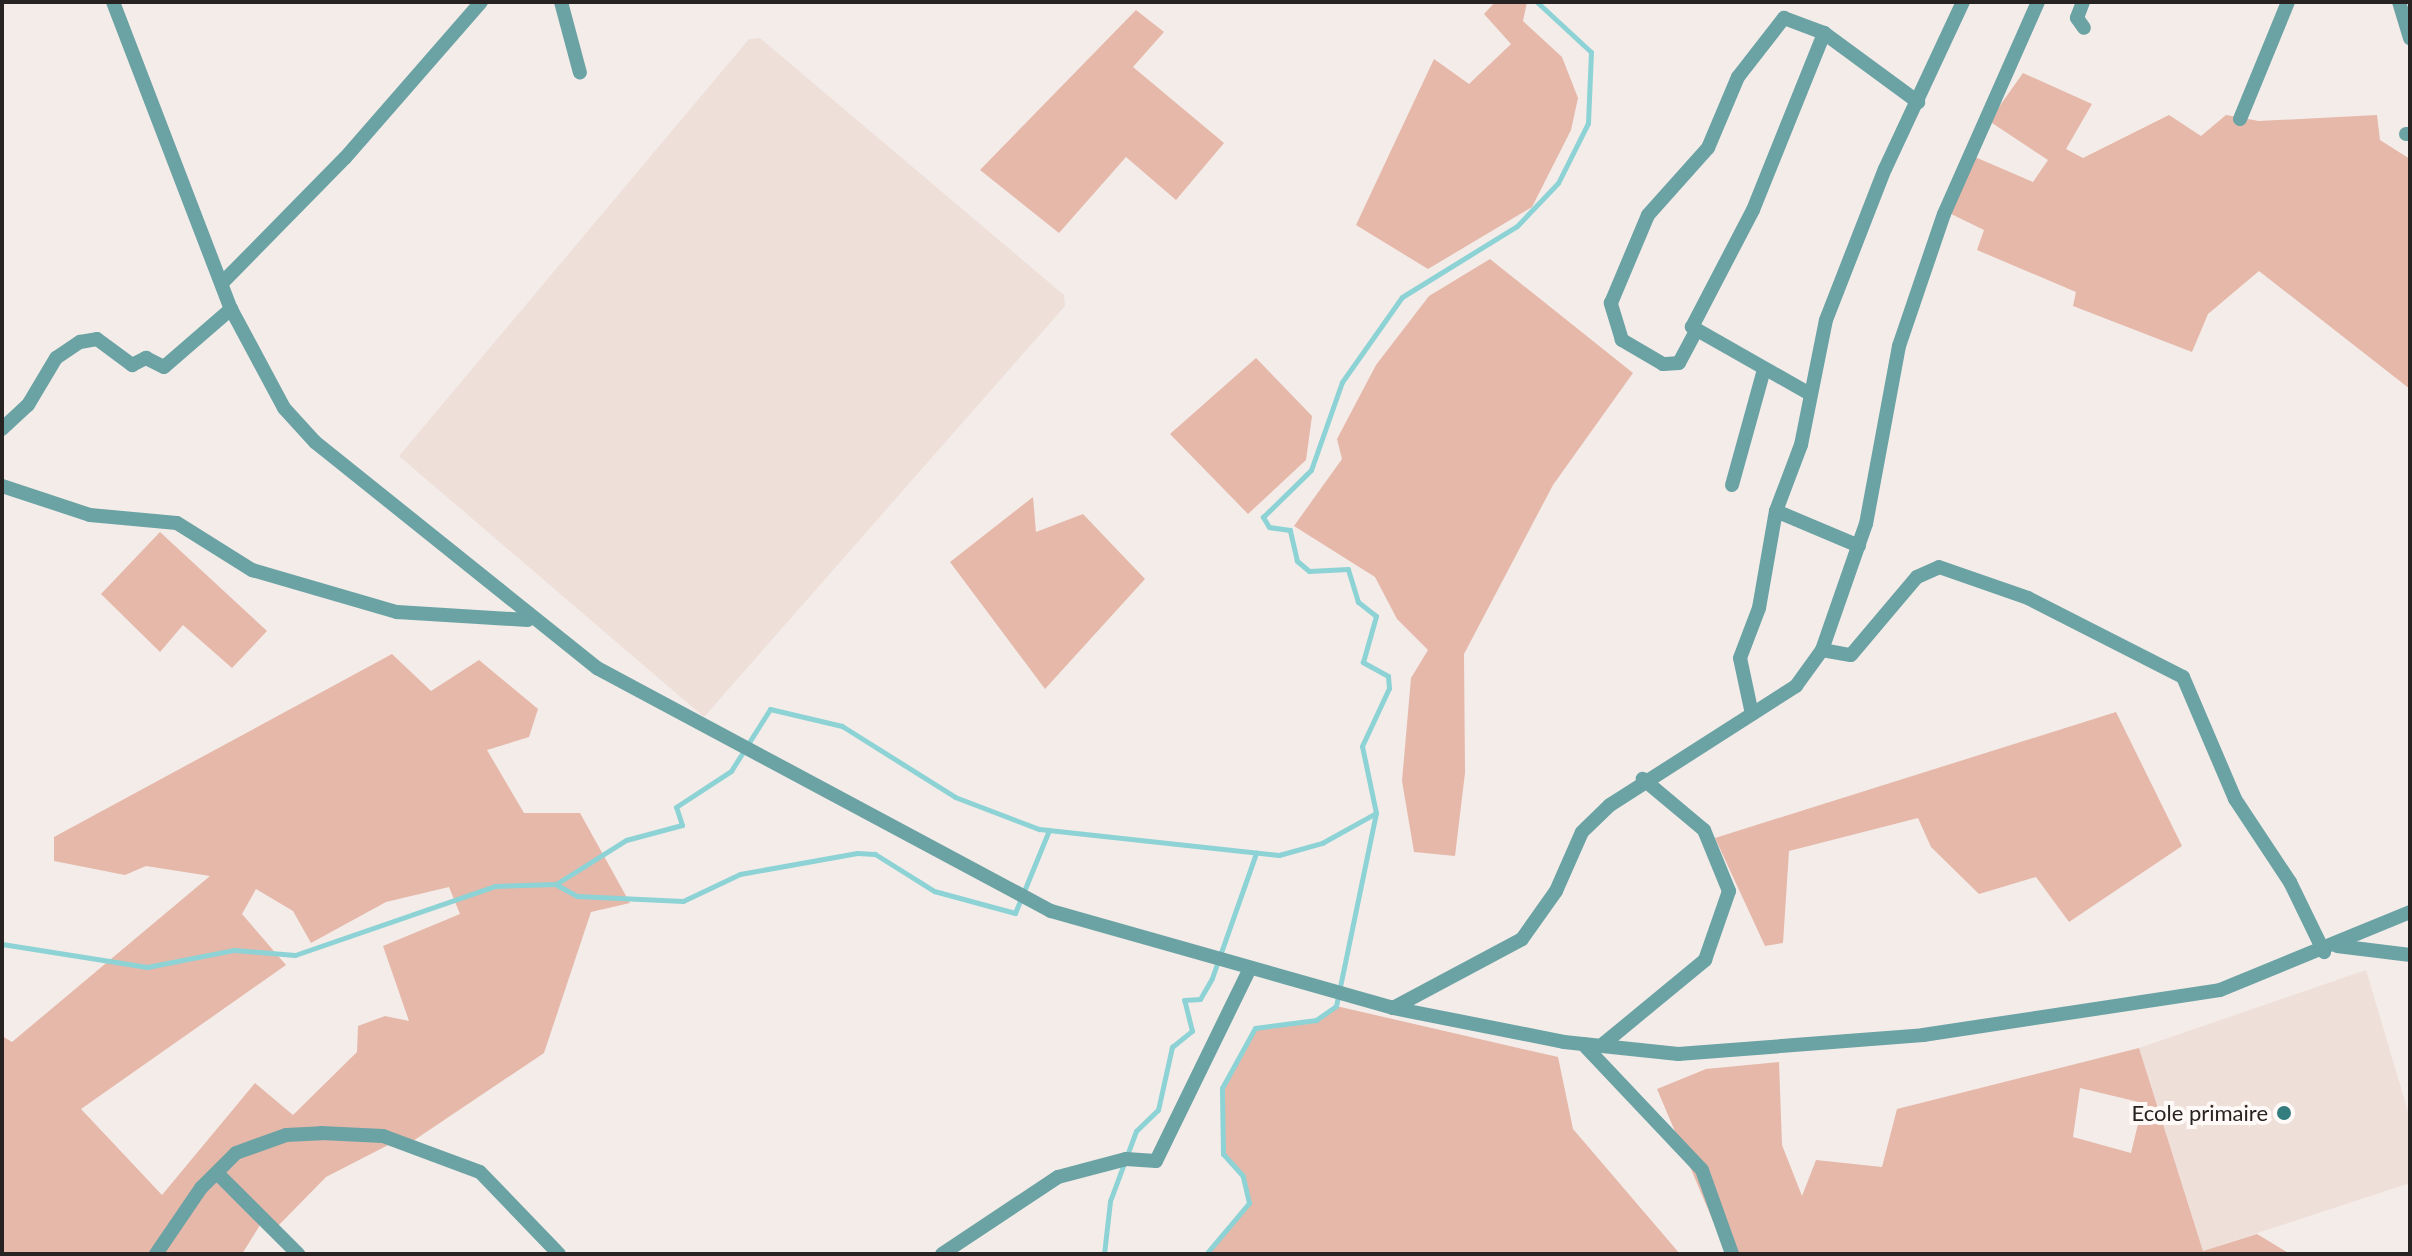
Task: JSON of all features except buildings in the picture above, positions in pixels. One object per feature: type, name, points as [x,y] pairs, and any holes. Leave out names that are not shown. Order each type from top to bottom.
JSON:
[{"type":"street","points":[[113,2],[231,309],[284,408],[315,442],[530,620],[597,668],[1051,911],[1248,972],[1334,990],[1393,1008],[1583,1044],[1678,1054],[1923,1035],[2220,990],[2330,949],[2410,912]]},
{"type":"street","points":[[222,283],[345,158],[481,2]]},
{"type":"street","points":[[561,2],[580,73]]},
{"type":"street","points":[[1752,714],[1740,658],[1759,608],[1776,511],[1801,445],[1810,394],[1855,239],[1963,2]]},
{"type":"street","points":[[1393,1008],[1522,939],[1556,891],[1582,832],[1643,779],[1796,686],[1822,650],[1859,546],[1899,346],[1944,214],[2038,2]]},
{"type":"street","points":[[2083,2],[2077,18],[2084,28]]},
{"type":"street","points":[[2240,119],[2288,2]]},
{"type":"street","points":[[2399,2],[2410,38]]},
{"type":"street","points":[[1696,331],[1673,367],[1622,340],[1611,303],[1648,215],[1708,148],[1738,77],[1784,18],[1824,33],[1918,102]]},
{"type":"street","points":[[1810,394],[1763,373],[1696,331],[1693,322],[1753,210],[1824,33]]},
{"type":"street","points":[[2,429],[28,405],[56,358],[80,342],[97,339],[132,365],[146,358],[164,367],[231,309]]},
{"type":"street","points":[[1732,485],[1763,373]]},
{"type":"street","points":[[2,486],[90,515],[177,523],[237,564],[367,604],[530,620]]},
{"type":"street","points":[[1776,511],[1859,546]]},
{"type":"street","points":[[1822,650],[1851,655],[1917,577],[1939,567],[2028,598],[2183,677],[2235,799],[2330,949]]},
{"type":"street","points":[[1602,1045],[1705,960],[1729,891],[1704,830],[1643,779]]},
{"type":"street","points":[[2330,949],[2410,955]]},
{"type":"street","points":[[942,1254],[1058,1177],[1126,1159],[1156,1161],[1248,972]]},
{"type":"street","points":[[1583,1044],[1702,1170],[1732,1254]]},
{"type":"street","points":[[156,1254],[217,1173],[236,1153],[286,1135],[383,1136],[480,1172],[559,1254]]},
{"type":"street","points":[[217,1173],[298,1254]]},
{"type":"shaded area","points":[[1495,2],[1527,2],[1523,21],[1562,57],[1578,98],[1571,130],[1532,207],[1428,269],[1356,225],[1434,59],[1469,84],[1511,44],[1484,14]]},
{"type":"shaded area","points":[[1136,10],[1164,32],[1133,67],[1224,143],[1176,200],[1126,157],[1059,233],[980,170]]},
{"type":"shaded area","points":[[760,38],[1064,295],[1065,306],[704,717],[399,456],[749,39]]},
{"type":"shaded area","points":[[2023,73],[2092,104],[2066,149],[2083,158],[2169,115],[2201,136],[2226,115],[2259,121],[2377,115],[2380,140],[2410,159],[2410,389],[2259,271],[2208,314],[2192,352],[2073,306],[2076,292],[1977,250],[1984,230],[1943,210],[1968,154],[2033,182],[2048,160],[1989,121]]},
{"type":"shaded area","points":[[1490,259],[1633,373],[1553,485],[1464,654],[1465,773],[1455,856],[1414,852],[1402,781],[1411,678],[1428,650],[1397,619],[1375,577],[1294,526],[1342,459],[1337,439],[1376,365],[1429,296]]},
{"type":"shaded area","points":[[1256,358],[1312,416],[1306,460],[1248,514],[1170,434]]},
{"type":"shaded area","points":[[1033,497],[1036,532],[1083,514],[1145,579],[1045,689],[950,562]]},
{"type":"shaded area","points":[[160,532],[267,631],[232,668],[183,625],[160,652],[101,594]]},
{"type":"shaded area","points":[[392,654],[431,691],[479,660],[538,709],[529,737],[487,750],[524,813],[580,813],[630,903],[591,912],[544,1053],[404,1147],[394,1142],[326,1177],[276,1228],[260,1225],[242,1254],[2,1254],[2,1036],[12,1042],[210,876],[146,866],[125,875],[54,861],[54,837]],"holes":[[[449,887],[460,914],[383,946],[409,1021],[385,1016],[358,1026],[357,1052],[293,1115],[255,1083],[162,1195],[81,1109],[286,965],[242,914],[256,889],[293,911],[311,943],[386,902]]]},
{"type":"shaded area","points":[[2116,712],[2182,846],[2069,922],[2036,877],[1979,894],[1931,847],[1918,818],[1789,851],[1783,943],[1765,946],[1715,838]]},
{"type":"shaded area","name":"Ecole primaire","points":[[2366,970],[2410,1118],[2410,1183],[2203,1251],[2139,1048]]},
{"type":"shaded area","points":[[1336,1006],[1558,1057],[1573,1129],[1680,1254],[1206,1254],[1249,1203],[1243,1176],[1223,1154],[1222,1088],[1255,1028],[1316,1020]]},
{"type":"shaded area","points":[[2139,1048],[2203,1251],[2257,1234],[2290,1254],[1727,1254],[1657,1089],[1706,1069],[1779,1062],[1782,1145],[1802,1196],[1816,1160],[1882,1167],[1897,1109]],"holes":[[[2080,1088],[2143,1103],[2131,1153],[2073,1137]]]},
{"type":"waterway","points":[[1206,1254],[1249,1203],[1243,1176],[1223,1154],[1222,1088],[1255,1028],[1316,1020],[1336,1006],[1376,813],[1362,746],[1389,688],[1388,676],[1363,662],[1376,616],[1358,602],[1348,569],[1309,571],[1297,561],[1290,530],[1269,527],[1263,517],[1311,470],[1342,382],[1402,297],[1517,226],[1558,183],[1588,123],[1591,52],[1537,2]]},
{"type":"waterway","points":[[2,944],[147,967],[234,950],[295,955],[495,886],[556,884],[626,840],[682,825],[676,807],[731,771],[770,709],[842,726],[955,797],[1039,829],[1279,855],[1322,843],[1374,814]]},
{"type":"waterway","points":[[557,885],[577,896],[683,901],[740,874],[857,853],[875,854],[934,891],[1015,913],[1049,830]]},
{"type":"waterway","points":[[1104,1254],[1110,1201],[1136,1131],[1158,1110],[1172,1047],[1192,1031],[1184,1000],[1200,999],[1212,978],[1256,853]]},
{"type":"place","name":"Ecole primaire","points":[[2284,1113]]}]
